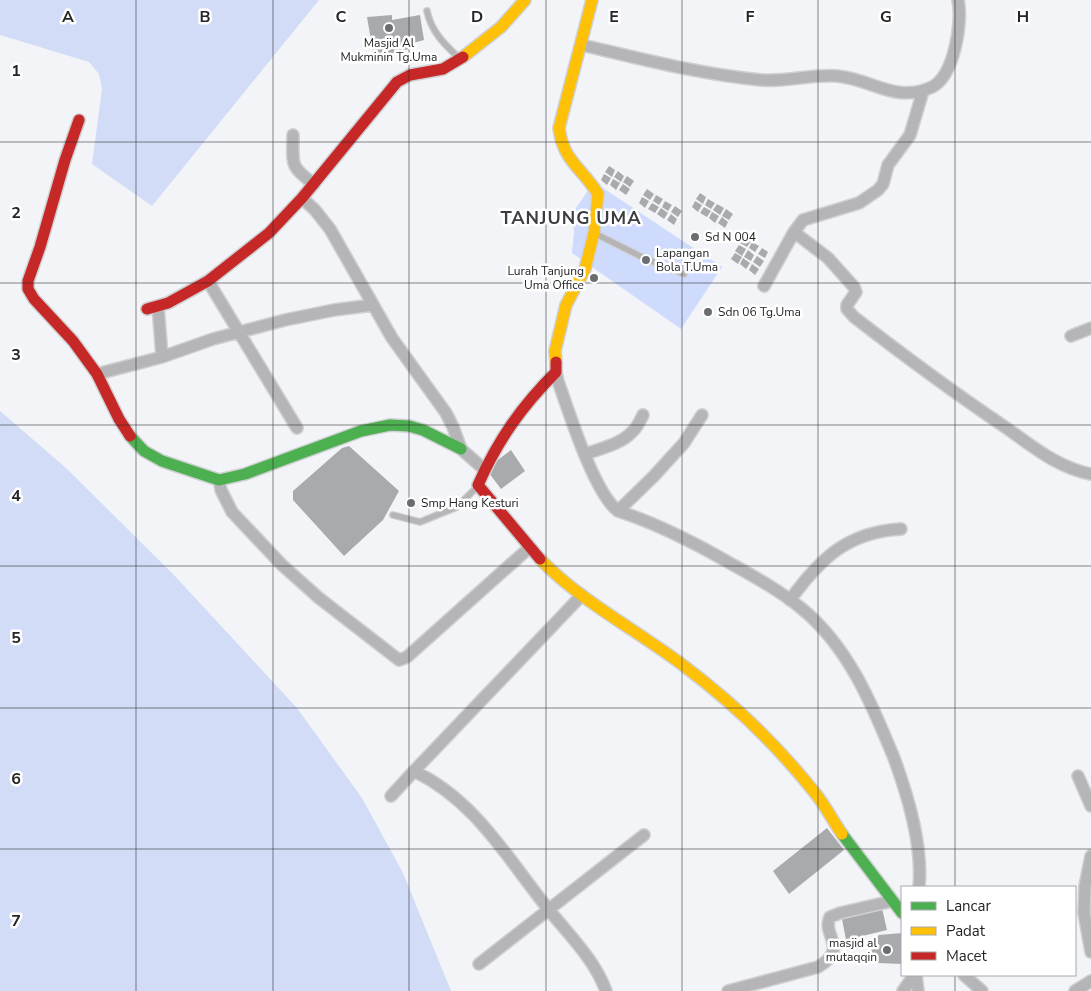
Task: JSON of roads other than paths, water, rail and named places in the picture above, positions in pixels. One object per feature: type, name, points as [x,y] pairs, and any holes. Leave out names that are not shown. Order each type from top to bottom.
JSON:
[{"type":"street","points":[[162,357],[152,308],[184,296],[208,282],[269,233],[314,184],[403,76],[442,70],[460,59],[503,26],[520,9],[525,0]]},
{"type":"street","points":[[592,0],[582,45],[559,128],[559,136],[570,162],[598,194],[594,233],[585,269],[566,305],[555,350],[558,381],[585,454],[604,496],[613,507],[618,511],[686,539],[765,583],[810,615],[843,655],[865,692],[880,723],[904,784],[917,841],[919,886]]},
{"type":"street","points":[[582,45],[694,72],[762,80],[837,76],[902,94],[923,91],[940,82],[945,75],[957,41],[958,0]]},
{"type":"street","points":[[764,286],[794,232],[803,220],[859,204],[883,184],[888,165],[910,135],[923,91]]},
{"type":"street","points":[[79,120],[28,281],[28,289],[34,299],[73,341],[97,374],[132,439],[144,451],[162,460],[219,480],[245,474],[361,431],[390,425],[409,426],[423,430],[461,449],[485,470]]},
{"type":"street","points":[[292,135],[292,155],[296,170],[314,184]]},
{"type":"street","points":[[302,198],[316,210],[330,229],[392,338],[446,413],[461,449]]},
{"type":"street","points":[[794,232],[828,258],[854,287],[856,292],[847,305],[847,309],[854,317],[961,398],[1034,447],[1065,467],[1091,474]]},
{"type":"street","points":[[208,282],[297,428]]},
{"type":"street","points":[[97,374],[162,357],[213,339],[285,320],[334,310],[373,305]]},
{"type":"street","points":[[1072,336],[1091,328]]},
{"type":"street","points":[[556,372],[523,406],[506,430],[478,486],[529,548],[550,569],[582,595],[684,666],[745,717],[797,769],[816,794],[847,843],[901,912]]},
{"type":"street","points":[[585,454],[628,436],[636,428],[643,415]]},
{"type":"street","points":[[618,511],[684,443],[702,415]]},
{"type":"street","points":[[219,480],[232,512],[282,565],[319,598],[398,660],[406,657],[529,548]]},
{"type":"street","points":[[790,600],[823,561],[844,545],[869,533],[901,529]]},
{"type":"street","points":[[391,796],[582,595]]},
{"type":"street","points":[[414,771],[447,790],[487,828],[585,954],[602,980],[606,991]]},
{"type":"street","points":[[1078,776],[1091,806]]},
{"type":"street","points":[[480,964],[644,835]]},
{"type":"street","points":[[1091,856],[1085,886],[1084,913],[1091,952]]},
{"type":"street","points":[[728,991],[818,967],[833,952],[834,944],[828,921],[830,917],[892,901]]},
{"type":"street","points":[[903,991],[914,976]]},
{"type":"street","points":[[915,976],[918,991]]},
{"type":"street","points":[[965,976],[982,991]]},
{"type":"street","points":[[1075,991],[1089,981]]},
{"type":"lane","points":[[427,11],[433,29],[460,59]]},
{"type":"lane","points":[[594,233],[638,255],[684,274]]},
{"type":"lane","points":[[393,515],[420,522],[457,508],[478,486]]},
{"type":"place","name":"Masjid Al Mukminin Tg.Uma","points":[[389,28]]},
{"type":"place","name":"Sd N 004","points":[[695,237]]},
{"type":"place","name":"Lapangan Bola T.Uma","points":[[646,260]]},
{"type":"place","name":"Lurah Tanjung Uma Office","points":[[594,278]]},
{"type":"place","name":"Sdn 06 Tg.Uma","points":[[708,312]]},
{"type":"place","name":"Smp Hang Kesturi","points":[[411,503]]},
{"type":"place","name":"masjid al mutaqqin","points":[[887,950]]},
{"type":"district","name":"TANJUNG UMA","points":[[571,218]]}]
